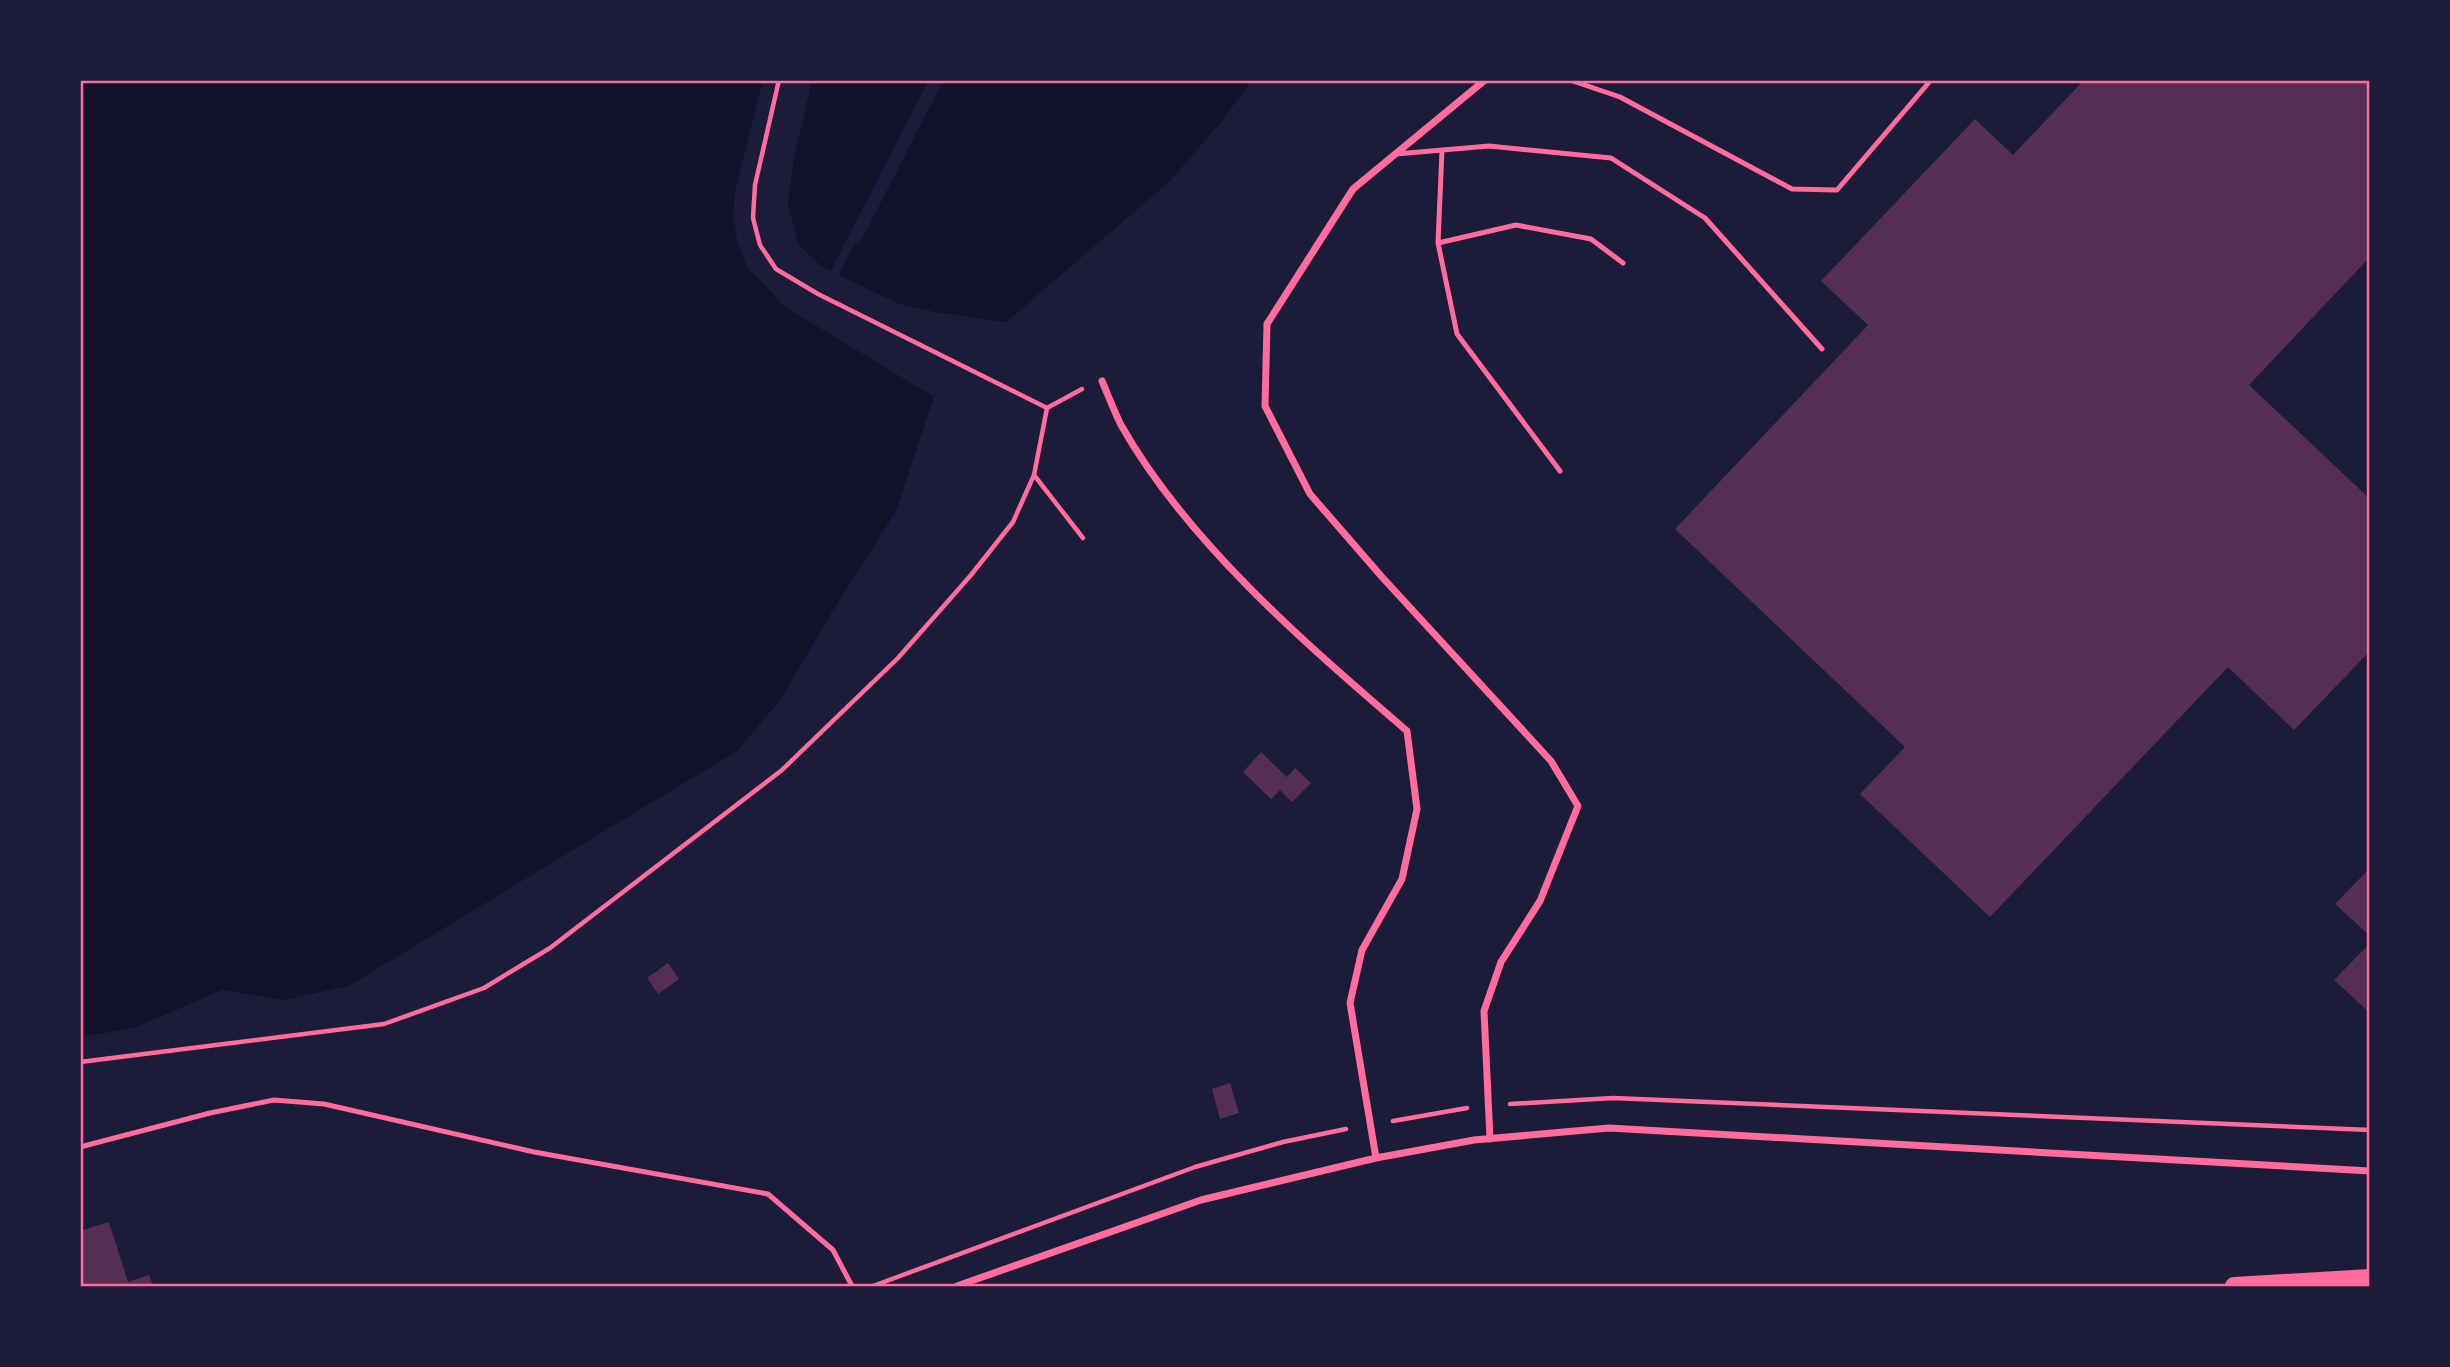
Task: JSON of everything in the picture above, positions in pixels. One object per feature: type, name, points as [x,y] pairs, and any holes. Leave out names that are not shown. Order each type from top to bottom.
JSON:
[{"type":"main road","points":[[2234,1286],[2370,1278]]},
{"type":"street","points":[[1485,80],[1353,189],[1267,324],[1265,406],[1310,494],[1382,577],[1551,761],[1578,807],[1540,901],[1500,962],[1484,1011],[1490,1139]]},
{"type":"street","points":[[1102,380],[1120,423],[1160,486],[1239,578],[1343,676],[1408,731],[1417,809],[1402,879],[1362,950],[1350,1003],[1376,1158]]},
{"type":"street","points":[[957,1286],[1201,1200],[1376,1158],[1490,1139],[1609,1128],[2370,1171]]},
{"type":"lane","points":[[1570,80],[1620,97],[1792,189],[1837,190],[1931,80]]},
{"type":"lane","points":[[1396,154],[1489,146],[1611,158],[1705,218],[1822,349]]},
{"type":"lane","points":[[1442,150],[1438,243],[1457,334],[1560,471]]},
{"type":"lane","points":[[1438,243],[1516,225],[1591,239],[1623,262]]},
{"type":"lane","points":[[80,1147],[210,1113],[274,1100],[324,1104],[534,1152],[768,1194],[833,1250],[852,1286]]},
{"type":"path","points":[[779,80],[755,185],[752,218],[760,244],[776,268],[818,294],[1046,408]]},
{"type":"path","points":[[80,1062],[384,1024],[484,988],[550,948],[782,771],[888,667],[971,575],[1013,522],[1034,475],[1046,408],[1071,393],[1102,380]]},
{"type":"path","points":[[1034,475],[1083,538]]},
{"type":"shaded area","points":[[81,80],[763,81],[735,190],[733,219],[738,244],[747,267],[785,307],[934,397],[896,511],[781,699],[737,751],[348,986],[284,1000],[222,990],[134,1028],[81,1037]]},
{"type":"shaded area","points":[[812,81],[1251,81],[1221,122],[1169,182],[1006,322],[935,312],[897,303],[821,266],[799,245],[788,204],[794,159]]},
{"type":"pier","points":[[929,80],[943,81],[859,245],[855,243],[837,278],[829,274]]},
{"type":"building","points":[[2084,80],[2370,80],[2370,257],[2249,385],[2370,499],[2370,651],[2294,730],[2228,667],[1990,917],[1860,794],[1905,747],[1675,529],[1868,325],[1821,281],[1975,119],[2013,155]]},
{"type":"building","points":[[1261,752],[1287,777],[1295,768],[1311,783],[1292,802],[1280,790],[1271,799],[1243,772]]},
{"type":"building","points":[[2370,868],[2370,936],[2335,904]]},
{"type":"building","points":[[2370,943],[2370,1013],[2334,980]]},
{"type":"building","points":[[668,963],[679,979],[658,994],[647,978]]},
{"type":"building","points":[[1230,1083],[1239,1113],[1220,1119],[1212,1089]]},
{"type":"building","points":[[109,1222],[128,1282],[149,1275],[153,1286],[80,1286],[80,1231]]}]
